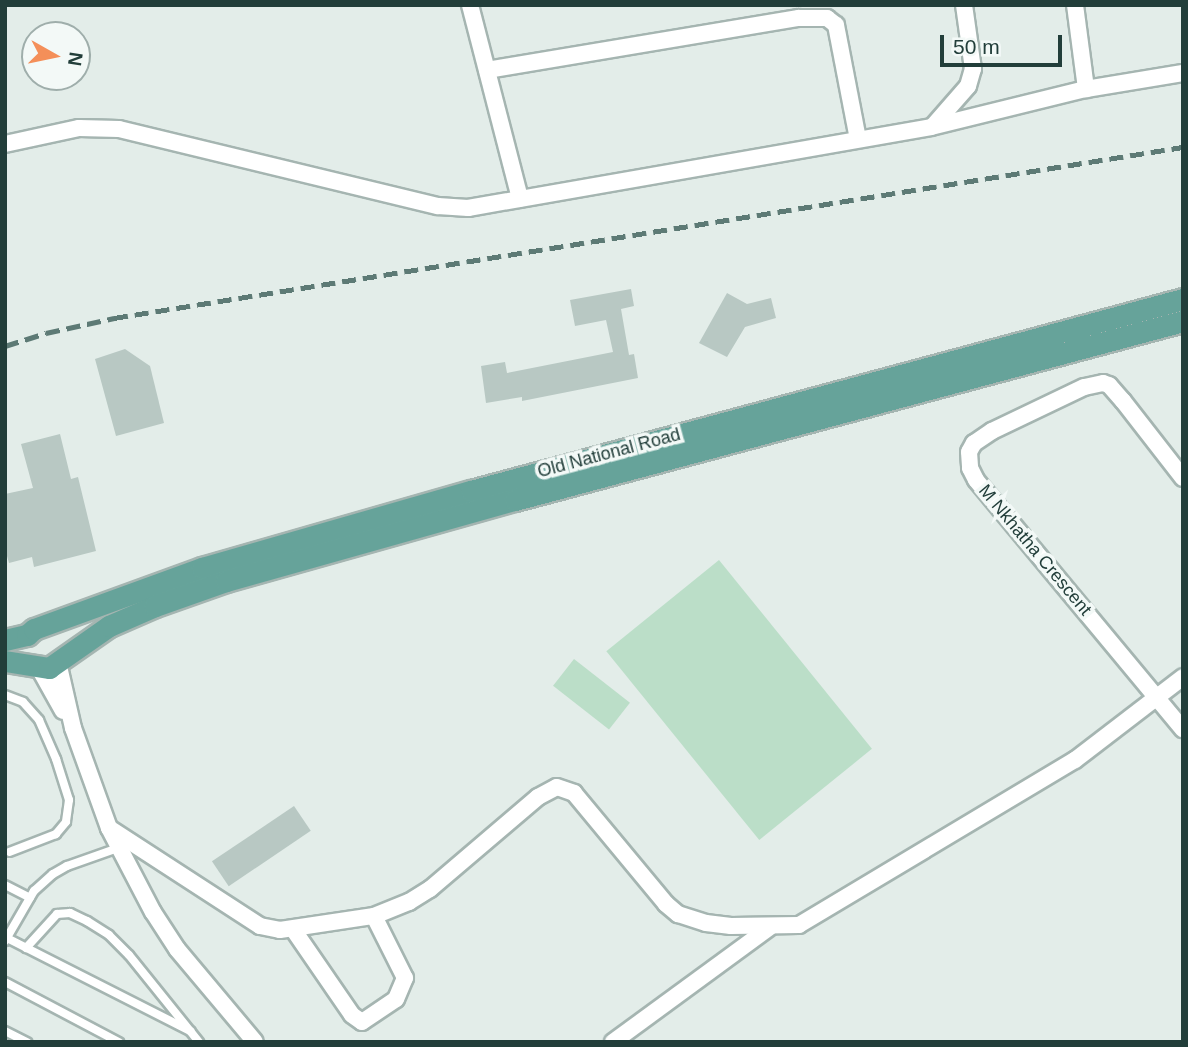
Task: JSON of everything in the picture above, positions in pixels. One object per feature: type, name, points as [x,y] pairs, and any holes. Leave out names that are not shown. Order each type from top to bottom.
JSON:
[{"type":"main road","name":"Old National Road","points":[[5,640],[202,568],[457,495],[1183,299]]},
{"type":"main road","name":"Old National Road","points":[[48,664],[109,626],[155,606],[226,582],[515,500],[1183,321]]},
{"type":"main road","points":[[51,629],[63,642],[48,664],[24,657],[24,642],[35,631],[51,629]]},
{"type":"main road","points":[[5,661],[48,664]]},
{"type":"street","points":[[470,5],[520,200]]},
{"type":"street","points":[[931,127],[968,86],[973,69],[964,5]]},
{"type":"street","points":[[1075,5],[1086,89]]},
{"type":"street","points":[[487,70],[799,18],[827,18],[836,25],[858,139]]},
{"type":"street","points":[[5,144],[79,128],[119,129],[438,206],[468,208],[931,127],[1086,89],[1183,73]]},
{"type":"street","name":"M Nkhatha Crescent","points":[[1183,478],[1123,401],[1109,385],[1103,383],[1084,387],[992,431],[974,443],[969,452],[970,468],[976,480],[1183,729]]},
{"type":"street","points":[[48,664],[118,848],[177,949],[255,1042]]},
{"type":"street","points":[[109,828],[260,926],[280,930],[293,929],[374,916],[409,902],[430,889],[538,797],[557,787],[574,793],[666,904],[678,914],[706,923],[770,927],[800,925],[1075,760],[1183,677]]},
{"type":"street","points":[[293,929],[352,1015],[362,1022],[396,999],[405,978],[374,916]]},
{"type":"street","points":[[613,1042],[770,927]]},
{"type":"lane","points":[[5,695],[23,702],[39,720],[56,759],[69,800],[66,822],[56,834],[9,852]]},
{"type":"lane","points":[[118,848],[67,866],[34,891],[6,939],[197,1038]]},
{"type":"lane","points":[[5,885],[30,898]]},
{"type":"lane","points":[[26,948],[57,914],[70,913],[87,921],[109,935],[129,955],[197,1038]]},
{"type":"lane","points":[[5,982],[119,1042]]},
{"type":"lane","points":[[5,1031],[27,1042]]},
{"type":"green space","points":[[719,560],[872,749],[759,840],[606,651]]},
{"type":"green space","points":[[574,659],[630,703],[609,730],[553,686]]},
{"type":"building","points":[[631,289],[634,306],[621,309],[629,355],[634,354],[638,378],[522,401],[522,397],[486,403],[481,366],[505,362],[507,373],[613,352],[606,320],[575,326],[570,300]]},
{"type":"building","points":[[727,293],[747,304],[771,298],[776,318],[745,327],[727,357],[699,343]]},
{"type":"building","points":[[125,349],[150,366],[164,423],[116,436],[95,359]]},
{"type":"building","points":[[60,434],[71,479],[78,477],[96,551],[34,567],[32,557],[9,563],[5,549],[5,494],[33,488],[21,444]]},
{"type":"building","points":[[294,806],[311,831],[229,886],[212,861]]},
{"type":"railway","points":[[5,346],[46,333],[114,318],[1183,147]]}]
